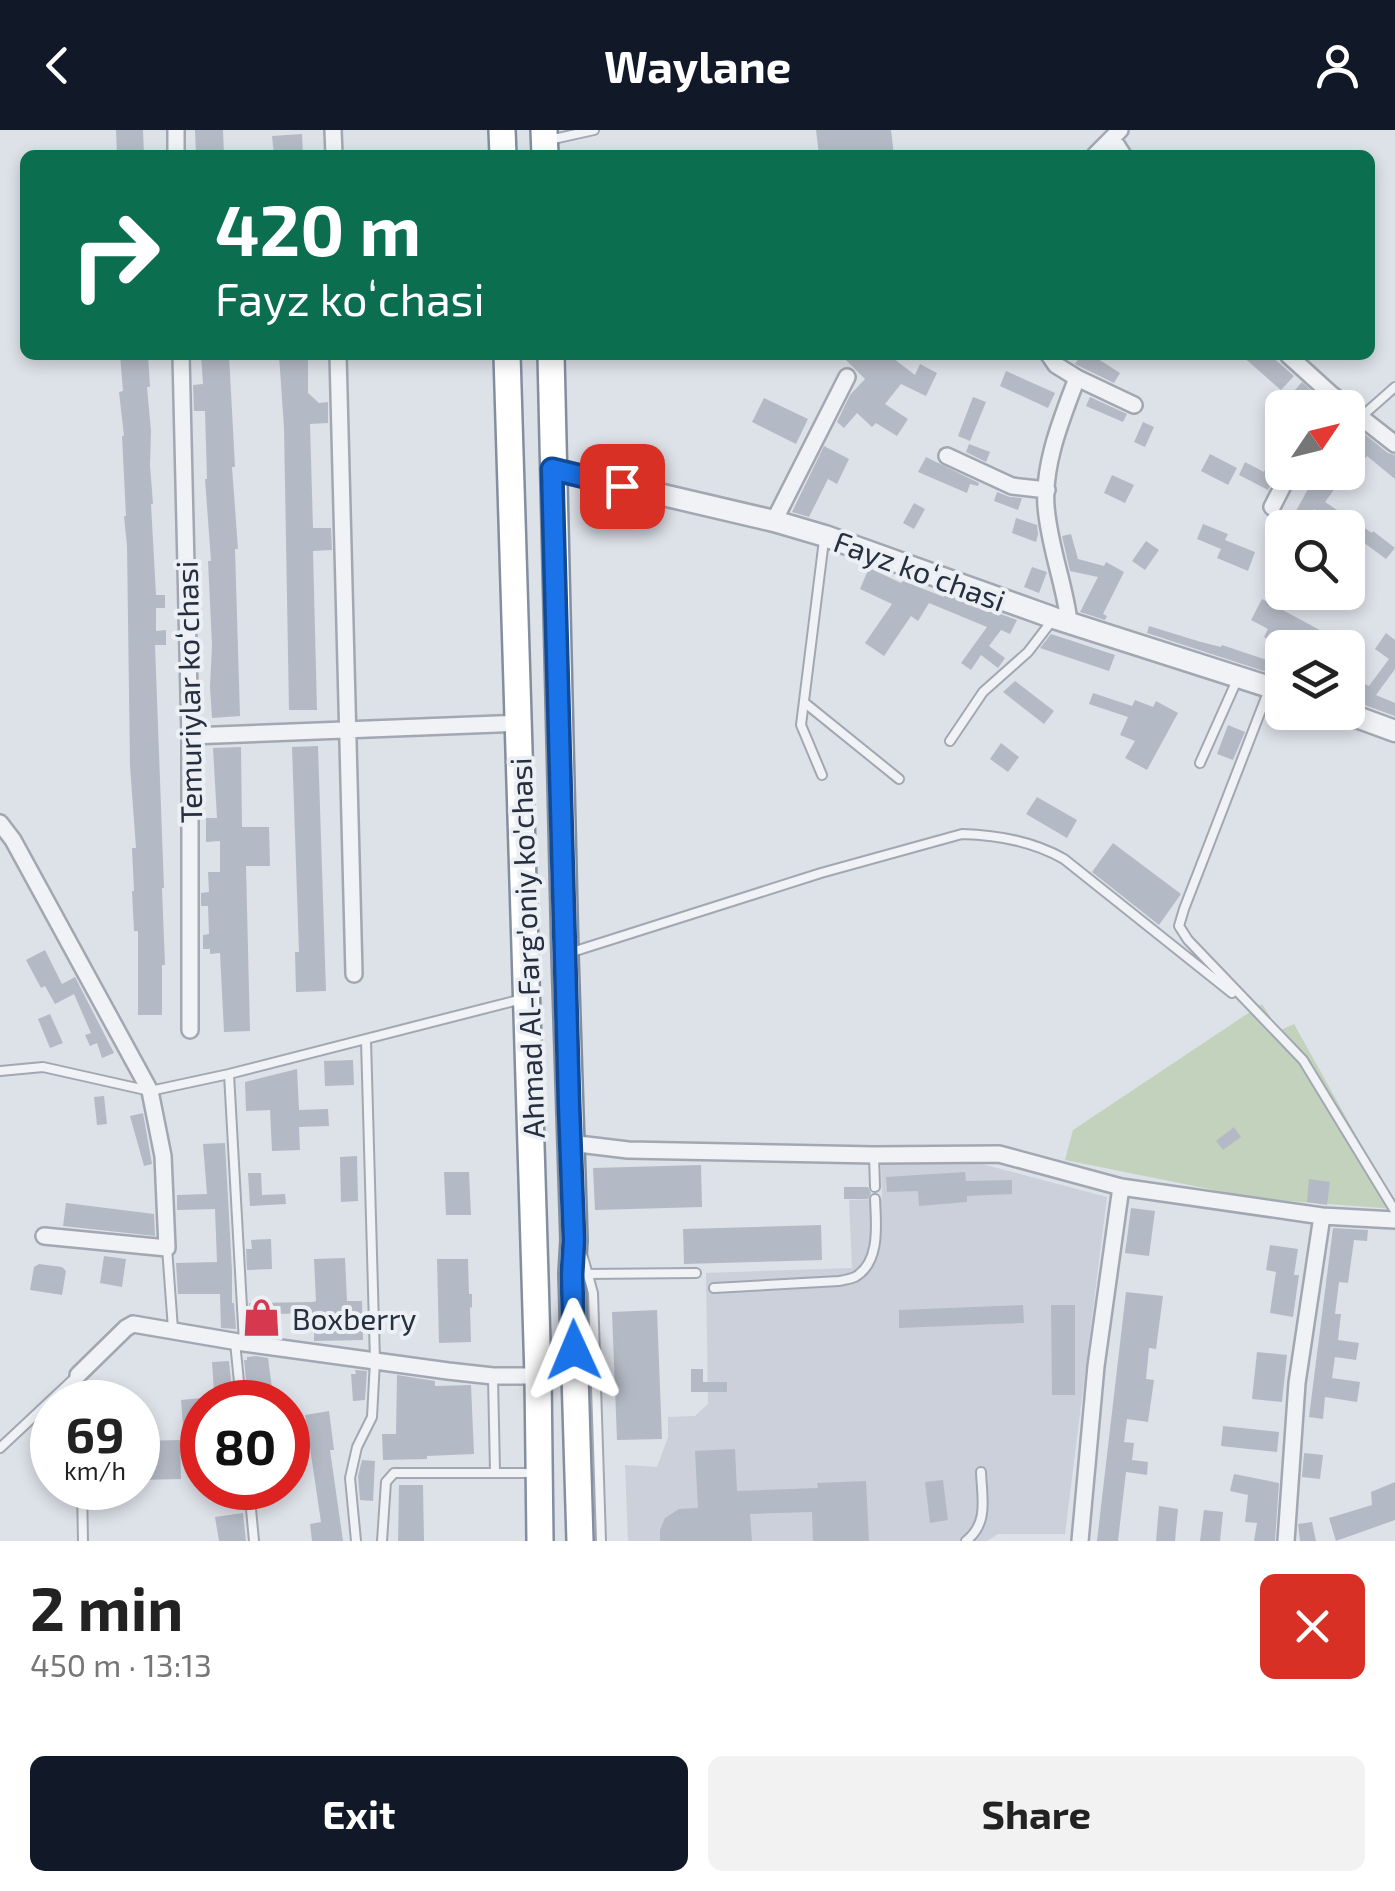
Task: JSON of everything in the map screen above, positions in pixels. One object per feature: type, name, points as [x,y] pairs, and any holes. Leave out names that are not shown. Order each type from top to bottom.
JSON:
[{"type":"highway","name":"Ahmad Al-Farg'oniy ko'chasi","points":[[508,360],[540,1541]]},
{"type":"highway","name":"Ahmad Al-Farg'oniy ko'chasi","points":[[551,360],[570,1143],[574,1240],[581,1274],[580,1541]]},
{"type":"street","name":"Temuriylar koʻchasi","points":[[181,360],[190,736],[190,1030]]},
{"type":"street","points":[[338,360],[354,974]]},
{"type":"street","points":[[1053,360],[1077,378],[1134,406]]},
{"type":"street","points":[[1292,360],[1318,390]]},
{"type":"street","points":[[774,521],[847,378]]},
{"type":"street","points":[[1061,620],[1066,601],[1052,549],[1046,502],[1050,462],[1077,378]]},
{"type":"street","points":[[1365,421],[1395,444]]},
{"type":"street","points":[[947,456],[1012,486],[1047,490]]},
{"type":"street","name":"Fayz koʻchasi","points":[[552,469],[825,536],[1061,620],[1265,684]]},
{"type":"street","points":[[1272,507],[1281,490]]},
{"type":"street","points":[[1365,720],[1395,731]]},
{"type":"street","points":[[190,736],[520,722]]},
{"type":"street","points":[[0,823],[150,1091],[163,1156],[166,1248],[44,1236]]},
{"type":"street","points":[[570,1143],[628,1150],[999,1154],[1121,1187],[1322,1216],[1395,1220]]},
{"type":"street","points":[[1080,1541],[1096,1366],[1121,1187]]},
{"type":"street","points":[[1286,1541],[1296,1383],[1322,1216]]},
{"type":"street","points":[[78,1375],[133,1324],[376,1361],[493,1376],[538,1376]]},
{"type":"lane","points":[[544,142],[594,130]]},
{"type":"lane","points":[[1365,413],[1395,386]]},
{"type":"lane","points":[[822,775],[801,725],[825,536]]},
{"type":"lane","points":[[950,742],[982,692],[1061,620]]},
{"type":"lane","points":[[1200,763],[1239,676]]},
{"type":"lane","points":[[805,703],[898,779]]},
{"type":"lane","points":[[1265,717],[1179,926],[1303,1060],[1395,1211]]},
{"type":"lane","points":[[565,954],[821,873],[962,834],[984,834],[1043,847],[1064,859],[1232,993]]},
{"type":"lane","points":[[0,1071],[42,1067],[150,1091],[527,998]]},
{"type":"lane","points":[[356,1541],[350,1478],[357,1447],[372,1417],[376,1361],[366,1040]]},
{"type":"lane","points":[[230,1074],[240,1380]]},
{"type":"lane","points":[[874,1154],[875,1188]]},
{"type":"lane","points":[[714,1288],[839,1282],[855,1277],[872,1254],[875,1198]]},
{"type":"lane","points":[[166,1248],[172,1330]]},
{"type":"lane","points":[[581,1274],[696,1273]]},
{"type":"lane","points":[[581,1274],[593,1293],[601,1541]]},
{"type":"lane","points":[[78,1375],[78,1380]]},
{"type":"lane","points":[[0,1448],[78,1375]]},
{"type":"lane","points":[[493,1376],[495,1472]]},
{"type":"lane","points":[[966,1541],[981,1526],[981,1472]]},
{"type":"lane","points":[[382,1541],[386,1482],[394,1473],[538,1474]]},
{"type":"lane","points":[[82,1510],[83,1541]]},
{"type":"lane","points":[[251,1510],[254,1541]]},
{"type":"shaded area","points":[[881,1159],[967,1160],[1107,1197],[1065,1534],[998,1534],[987,1541],[628,1541],[625,1465],[657,1467],[668,1437],[668,1417],[695,1416],[708,1404],[706,1273],[852,1268],[849,1200],[882,1199]]},
{"type":"green space","points":[[1262,1004],[1279,1031],[1294,1024],[1395,1209],[1259,1199],[1065,1160],[1073,1130]]},
{"type":"building","points":[[116,130],[143,130],[144,150],[117,150]]},
{"type":"building","points":[[195,130],[223,130],[224,150],[196,150]]},
{"type":"building","points":[[816,130],[891,130],[893,150],[818,150]]},
{"type":"building","points":[[302,134],[303,150],[273,150],[272,136]]},
{"type":"building","points":[[120,360],[148,360],[156,595],[165,595],[165,608],[156,608],[156,631],[166,630],[166,645],[155,645],[164,888],[162,1015],[138,1015],[138,931],[134,931],[132,891],[132,848],[136,848],[130,766],[124,436],[119,392],[123,391]]},
{"type":"building","points":[[201,360],[229,360],[238,549],[240,716],[212,718],[205,411],[194,411],[193,385],[203,384]]},
{"type":"building","points":[[279,360],[308,360],[308,393],[319,403],[328,402],[328,423],[310,424],[313,528],[331,528],[332,550],[313,551],[317,710],[289,710]]},
{"type":"building","points":[[846,360],[896,360],[915,375],[920,364],[937,373],[926,396],[901,384],[885,404],[908,419],[897,436],[876,423],[872,427],[857,413],[844,428],[837,422],[850,395],[865,379]]},
{"type":"building","points":[[1078,360],[1100,360],[1120,373],[1114,383],[1075,364]]},
{"type":"building","points":[[1247,360],[1276,360],[1294,376],[1281,390]]},
{"type":"building","points":[[1006,371],[1055,393],[1048,408],[1000,386]]},
{"type":"building","points":[[973,397],[986,402],[970,441],[958,436]]},
{"type":"building","points":[[1090,397],[1127,414],[1123,422],[1086,406]]},
{"type":"building","points":[[764,398],[808,419],[796,444],[752,422]]},
{"type":"building","points":[[1143,422],[1154,427],[1145,447],[1134,442]]},
{"type":"building","points":[[1365,435],[1395,455],[1395,479],[1367,456],[1365,458]]},
{"type":"building","points":[[969,444],[990,452],[986,462],[966,452]]},
{"type":"building","points":[[824,446],[849,459],[837,484],[828,479],[809,517],[792,512]]},
{"type":"building","points":[[1210,454],[1237,468],[1228,485],[1201,471]]},
{"type":"building","points":[[926,457],[979,483],[978,486],[970,484],[967,493],[918,472]]},
{"type":"building","points":[[1245,462],[1264,472],[1265,488],[1239,475]]},
{"type":"building","points":[[1112,475],[1134,485],[1125,503],[1104,493]]},
{"type":"building","points":[[1307,490],[1334,490],[1325,502],[1337,510],[1297,510]]},
{"type":"building","points":[[997,492],[1022,498],[1018,510],[994,501]]},
{"type":"building","points":[[914,503],[925,509],[914,529],[903,523]]},
{"type":"building","points":[[1016,518],[1037,525],[1036,542],[1012,533]]},
{"type":"building","points":[[1203,524],[1228,534],[1225,540],[1255,552],[1248,571],[1217,558],[1221,549],[1197,539]]},
{"type":"building","points":[[1365,528],[1395,548],[1386,559],[1365,544]]},
{"type":"building","points":[[1071,534],[1078,559],[1104,566],[1106,562],[1124,572],[1103,614],[1107,616],[1105,620],[1080,612],[1098,577],[1070,571],[1062,536]]},
{"type":"building","points":[[1146,541],[1159,550],[1145,570],[1132,561]]},
{"type":"building","points":[[1032,567],[1047,572],[1039,593],[1024,587]]},
{"type":"building","points":[[869,568],[901,583],[944,597],[946,594],[1017,620],[1010,634],[1001,630],[989,646],[1005,658],[998,668],[981,655],[971,670],[961,663],[987,627],[929,603],[918,621],[911,616],[884,656],[865,643],[892,604],[860,589]]},
{"type":"building","points":[[1262,599],[1265,610],[1282,610],[1320,630],[1268,630],[1251,620]]},
{"type":"building","points":[[1149,626],[1222,645],[1265,659],[1265,671],[1147,633]]},
{"type":"building","points":[[1386,633],[1395,640],[1395,669],[1376,695],[1395,703],[1395,716],[1365,705],[1365,684],[1369,686],[1389,659],[1375,649]]},
{"type":"building","points":[[1051,634],[1115,655],[1109,671],[1040,648]]},
{"type":"building","points":[[1015,681],[1054,711],[1044,724],[1003,692]]},
{"type":"building","points":[[1093,693],[1132,706],[1135,700],[1153,707],[1156,701],[1178,713],[1147,770],[1125,758],[1135,741],[1120,735],[1128,717],[1089,704]]},
{"type":"building","points":[[1228,725],[1245,732],[1233,760],[1217,754]]},
{"type":"building","points":[[1001,743],[1019,757],[1008,772],[990,759]]},
{"type":"building","points":[[318,746],[326,991],[296,992],[295,952],[299,952],[292,747]]},
{"type":"building","points":[[241,747],[242,827],[269,827],[270,866],[246,866],[250,1031],[224,1032],[220,953],[210,954],[210,949],[203,949],[203,935],[209,934],[208,906],[201,906],[201,893],[209,892],[208,872],[220,872],[220,841],[206,842],[206,818],[217,818],[213,748]]},
{"type":"building","points":[[1037,797],[1077,820],[1067,838],[1026,814]]},
{"type":"building","points":[[1113,843],[1181,894],[1159,925],[1092,872]]},
{"type":"building","points":[[45,950],[62,984],[75,977],[114,1053],[102,1058],[97,1043],[90,1046],[85,1035],[91,1033],[74,994],[55,1004],[45,986],[41,988],[26,960]]},
{"type":"building","points":[[50,1014],[63,1043],[50,1048],[38,1019]]},
{"type":"building","points":[[353,1060],[354,1085],[325,1086],[324,1061]]},
{"type":"building","points":[[297,1069],[299,1110],[328,1109],[329,1126],[299,1127],[300,1150],[272,1151],[270,1110],[246,1111],[245,1082]]},
{"type":"building","points":[[104,1096],[107,1124],[97,1125],[94,1097]]},
{"type":"building","points":[[143,1113],[152,1164],[144,1166],[130,1116]]},
{"type":"building","points":[[1234,1127],[1241,1137],[1223,1150],[1216,1141]]},
{"type":"building","points":[[225,1143],[236,1329],[221,1328],[220,1294],[178,1294],[176,1263],[217,1262],[215,1209],[177,1210],[177,1195],[207,1194],[203,1144]]},
{"type":"building","points":[[357,1156],[358,1201],[341,1202],[340,1157]]},
{"type":"building","points":[[701,1165],[702,1207],[595,1210],[593,1168]]},
{"type":"building","points":[[444,1172],[469,1172],[471,1215],[446,1215]]},
{"type":"building","points":[[965,1172],[966,1181],[1012,1180],[1012,1194],[967,1196],[967,1202],[919,1206],[918,1191],[887,1192],[886,1177]]},
{"type":"building","points":[[248,1173],[261,1173],[262,1195],[285,1194],[286,1204],[250,1206]]},
{"type":"building","points":[[1309,1179],[1330,1182],[1327,1205],[1307,1202]]},
{"type":"building","points":[[844,1187],[868,1187],[871,1193],[868,1199],[844,1199]]},
{"type":"building","points":[[66,1203],[154,1214],[155,1236],[63,1226]]},
{"type":"building","points":[[1131,1208],[1155,1211],[1149,1256],[1125,1253]]},
{"type":"building","points":[[821,1225],[822,1260],[684,1264],[683,1229]]},
{"type":"building","points":[[1333,1228],[1368,1230],[1367,1241],[1354,1240],[1348,1283],[1339,1282],[1335,1314],[1341,1314],[1338,1340],[1359,1343],[1356,1360],[1335,1357],[1332,1378],[1360,1382],[1357,1402],[1325,1397],[1323,1419],[1309,1417]]},
{"type":"building","points":[[271,1239],[272,1269],[247,1270],[246,1249],[252,1249],[251,1240]]},
{"type":"building","points":[[1270,1245],[1298,1249],[1293,1317],[1270,1313],[1276,1272],[1266,1270]]},
{"type":"building","points":[[104,1256],[126,1259],[122,1287],[100,1283]]},
{"type":"building","points":[[345,1258],[347,1301],[362,1301],[363,1340],[314,1341],[314,1313],[274,1314],[274,1333],[253,1333],[249,1303],[316,1301],[314,1259]]},
{"type":"building","points":[[437,1259],[468,1259],[471,1342],[439,1343]]},
{"type":"building","points":[[39,1264],[66,1271],[62,1295],[30,1290],[34,1267]]},
{"type":"building","points":[[1126,1292],[1163,1296],[1156,1349],[1149,1348],[1146,1379],[1154,1380],[1148,1422],[1127,1419],[1124,1442],[1134,1443],[1132,1460],[1148,1462],[1147,1475],[1126,1472],[1118,1541],[1097,1541]]},
{"type":"building","points":[[1023,1305],[1024,1323],[899,1328],[899,1310]]},
{"type":"building","points":[[1051,1305],[1075,1305],[1075,1395],[1052,1395]]},
{"type":"building","points":[[657,1310],[662,1439],[617,1440],[612,1312]]},
{"type":"building","points":[[1257,1352],[1287,1355],[1282,1402],[1252,1399]]},
{"type":"building","points":[[247,1357],[268,1358],[271,1380],[246,1380]]},
{"type":"building","points":[[229,1361],[231,1380],[213,1380],[212,1362]]},
{"type":"building","points":[[691,1369],[703,1369],[703,1382],[727,1382],[727,1392],[691,1392]]},
{"type":"building","points":[[355,1370],[367,1371],[365,1400],[353,1401],[351,1374],[356,1374]]},
{"type":"building","points":[[397,1375],[435,1381],[435,1386],[471,1385],[474,1454],[383,1460],[382,1434],[396,1434]]},
{"type":"building","points":[[329,1411],[334,1450],[330,1450],[343,1541],[312,1541],[310,1524],[321,1522],[310,1448],[310,1414]]},
{"type":"building","points":[[1223,1426],[1279,1432],[1277,1452],[1221,1446]]},
{"type":"building","points":[[160,1440],[180,1440],[180,1479],[160,1479]]},
{"type":"building","points":[[735,1449],[737,1491],[818,1488],[817,1483],[866,1481],[869,1541],[813,1541],[812,1512],[750,1514],[752,1541],[660,1541],[665,1518],[679,1509],[698,1508],[695,1451]]},
{"type":"building","points":[[1304,1453],[1323,1455],[1320,1479],[1302,1477]]},
{"type":"building","points":[[362,1460],[375,1461],[373,1501],[360,1500],[358,1476]]},
{"type":"building","points":[[1234,1474],[1279,1483],[1275,1541],[1254,1541],[1257,1523],[1245,1522],[1248,1495],[1230,1491]]},
{"type":"building","points":[[943,1480],[948,1520],[930,1523],[925,1482]]},
{"type":"building","points":[[1395,1482],[1395,1520],[1336,1541],[1329,1518],[1372,1505],[1371,1492]]},
{"type":"building","points":[[399,1485],[423,1485],[424,1541],[398,1541]]},
{"type":"building","points":[[1159,1506],[1178,1509],[1175,1541],[1156,1541]]},
{"type":"building","points":[[1204,1510],[1223,1512],[1220,1541],[1200,1541]]},
{"type":"building","points":[[243,1513],[246,1541],[219,1541],[215,1517]]},
{"type":"building","points":[[1312,1522],[1316,1541],[1300,1541],[1298,1524]]},
{"type":"place","name":"Boxberry","points":[[262,1318]]},
{"type":"route","points":[[574,1350],[552,469],[622,486]]}]
